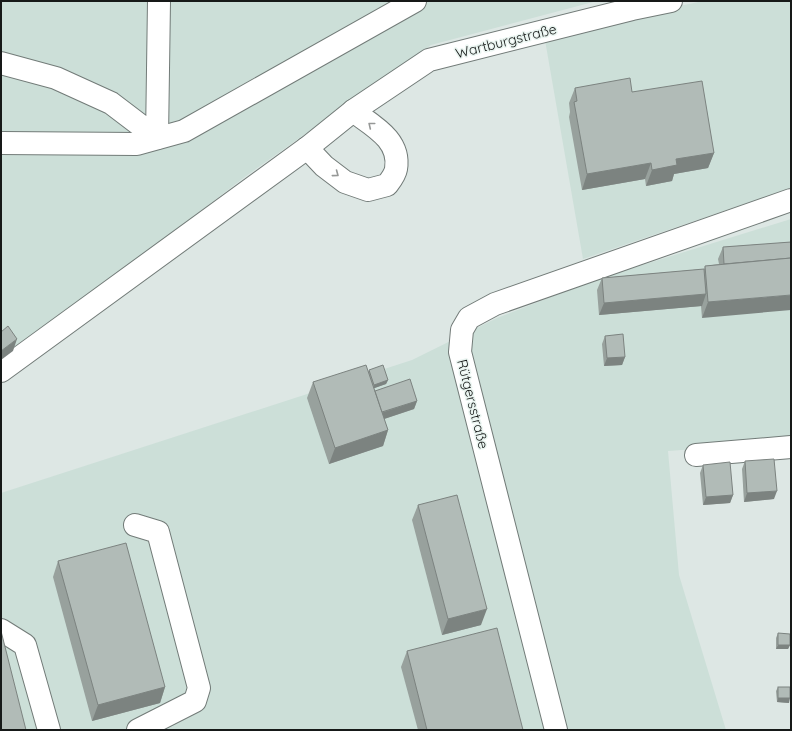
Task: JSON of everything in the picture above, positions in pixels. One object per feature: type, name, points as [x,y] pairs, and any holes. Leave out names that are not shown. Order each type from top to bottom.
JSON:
[{"type":"street","points":[[157,138],[160,1]]},
{"type":"street","points":[[1,143],[137,144],[184,131],[416,1]]},
{"type":"street","name":"Wartburgstraße","points":[[1,371],[307,148],[353,111],[429,60],[632,9],[671,1]]},
{"type":"street","points":[[1,63],[56,78],[111,104],[157,138]]},
{"type":"street","points":[[307,148],[324,166],[345,182],[368,190],[387,186],[396,170],[396,152],[390,140],[353,111]]},
{"type":"street","name":"Rütgersstraße","points":[[556,730],[460,352],[462,330],[469,318],[494,304],[791,200]]},
{"type":"street","points":[[696,455],[791,448]]},
{"type":"street","points":[[135,525],[158,532],[199,688],[195,702],[138,730]]},
{"type":"street","points":[[1,630],[25,645],[49,730]]},
{"type":"shaded area","points":[[1,1],[597,1],[431,45],[246,176],[1,365]]},
{"type":"shaded area","points":[[703,1],[791,1],[791,188],[583,259],[545,40],[633,16]]},
{"type":"shaded area","points":[[791,219],[791,442],[668,451],[679,575],[726,730],[1,730],[1,493],[412,360],[497,318],[597,279]]},
{"type":"building","points":[[630,78],[632,92],[702,81],[714,153],[676,159],[677,165],[652,170],[651,163],[587,174],[574,102],[577,101],[575,88]]},
{"type":"building","points":[[791,242],[791,258],[724,264],[723,247]]},
{"type":"building","points":[[791,258],[791,295],[708,302],[705,266]]},
{"type":"building","points":[[704,269],[706,294],[604,303],[602,278]]},
{"type":"building","points":[[8,326],[17,339],[1,351],[1,332]]},
{"type":"building","points":[[623,334],[625,357],[607,358],[605,336]]},
{"type":"building","points":[[366,365],[388,430],[335,448],[313,382]]},
{"type":"building","points":[[383,365],[388,380],[374,385],[369,370]]},
{"type":"building","points":[[410,379],[417,401],[382,412],[375,391]]},
{"type":"building","points":[[774,459],[777,491],[747,493],[745,461]]},
{"type":"building","points":[[730,462],[733,495],[706,497],[703,465]]},
{"type":"building","points":[[457,495],[487,609],[448,619],[418,505]]},
{"type":"building","points":[[126,543],[165,687],[98,705],[58,561]]},
{"type":"building","points":[[497,628],[523,730],[427,730],[407,651]]},
{"type":"building","points":[[1,631],[26,730],[1,730]]},
{"type":"building","points":[[778,633],[790,634],[790,645],[778,645]]},
{"type":"building","points":[[778,687],[790,687],[790,698],[778,698]]}]
